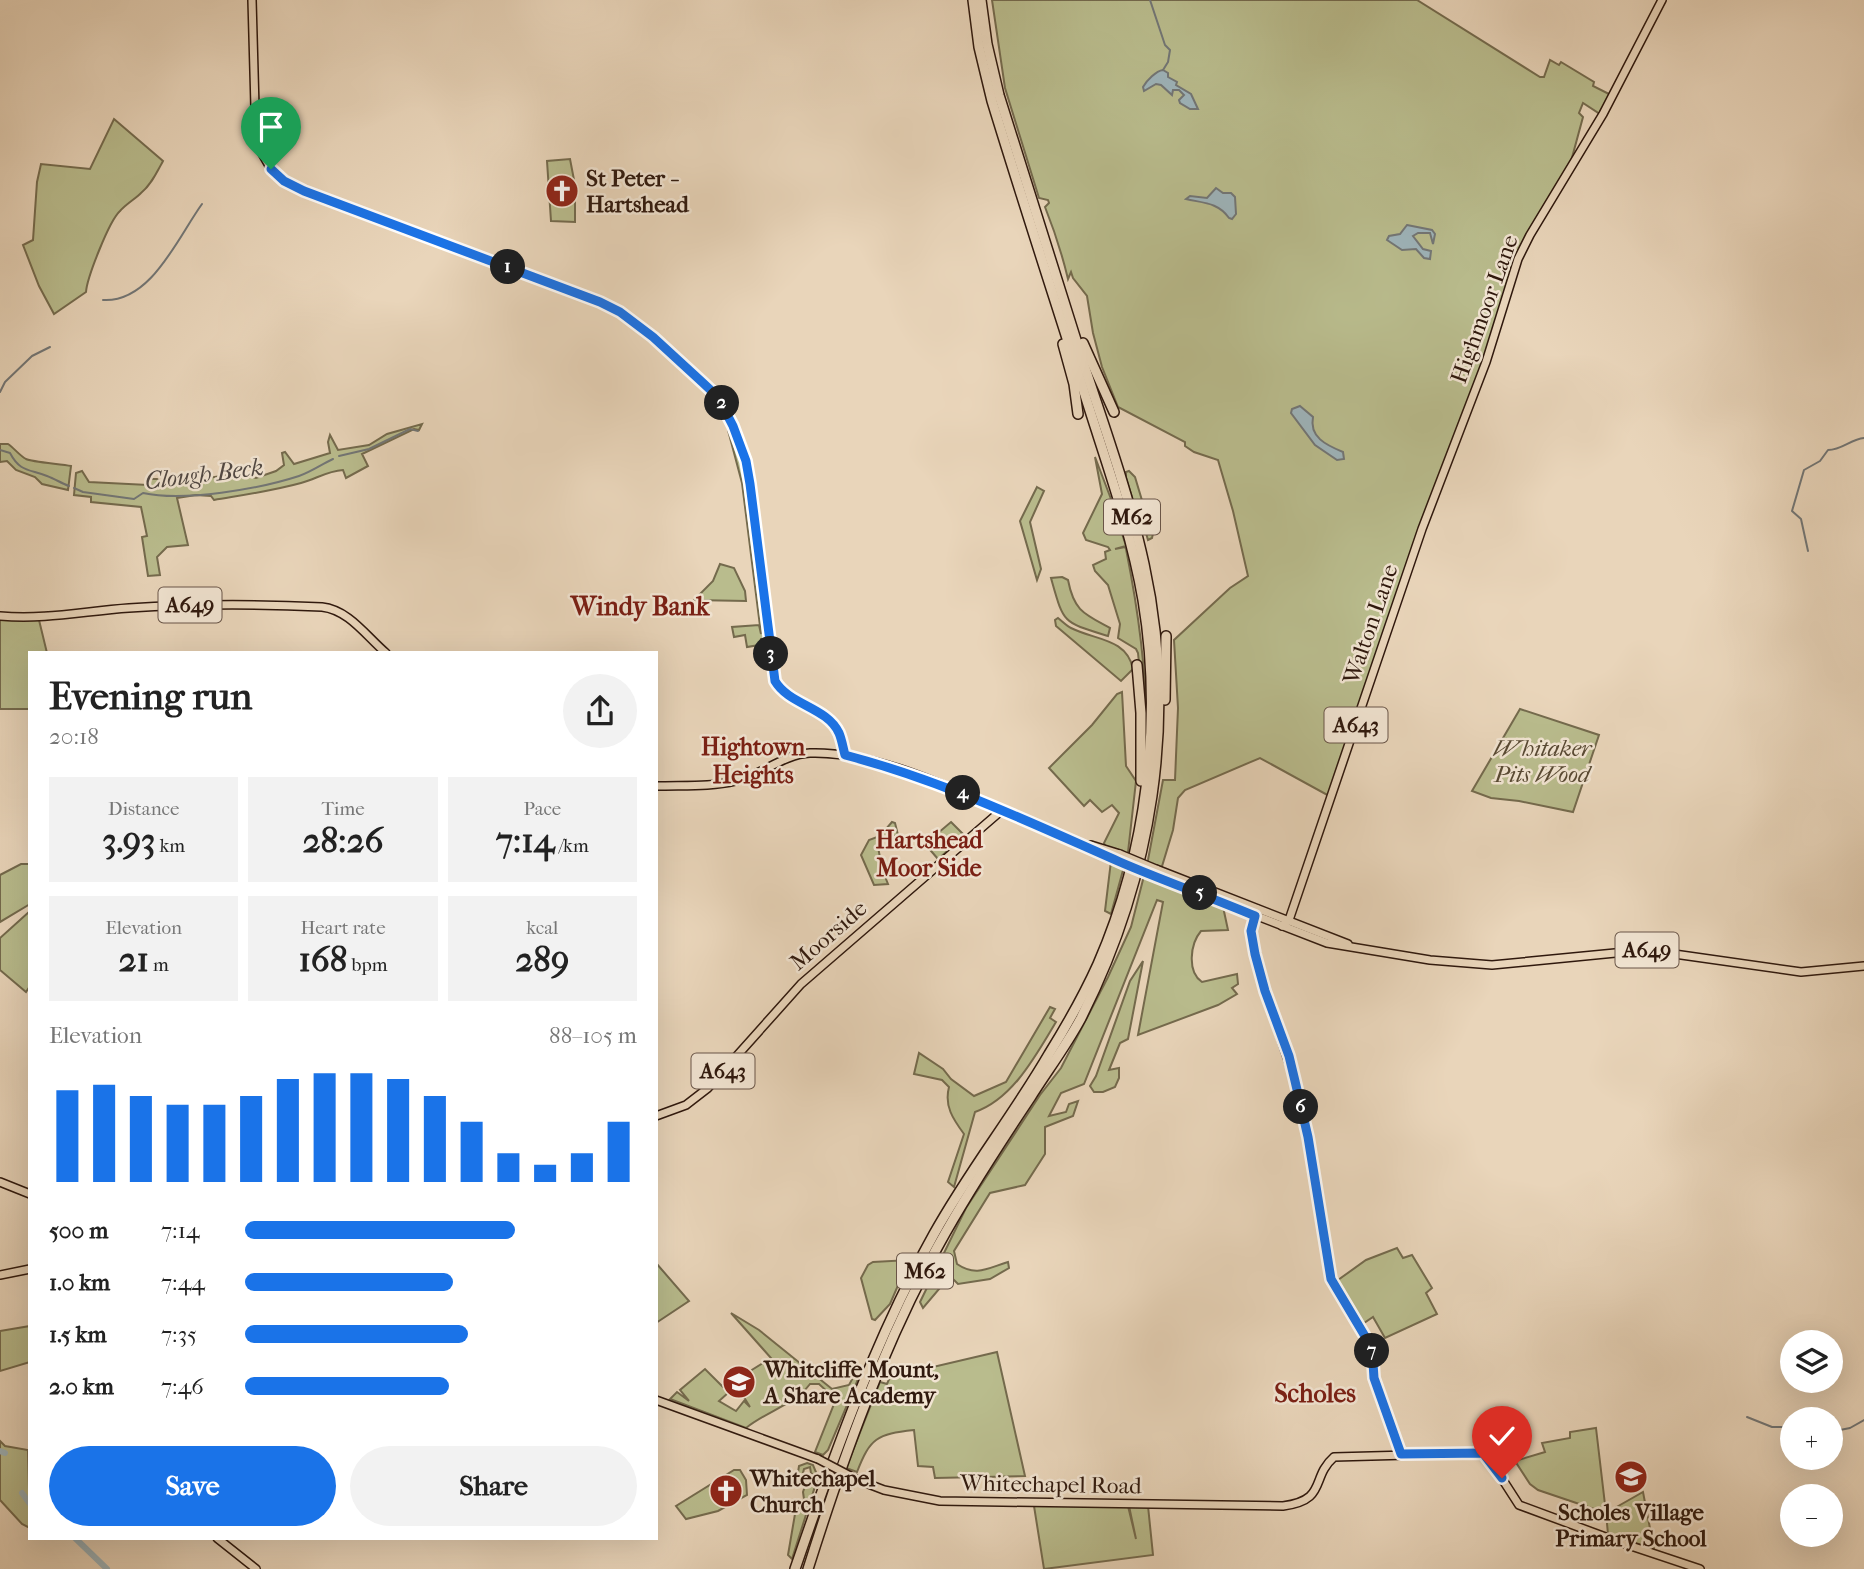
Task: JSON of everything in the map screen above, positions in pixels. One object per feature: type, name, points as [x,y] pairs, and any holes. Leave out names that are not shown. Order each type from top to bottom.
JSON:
[{"type":"highway","name":"M62","points":[[810,1569],[849,1446],[890,1344],[919,1282],[992,1156],[1070,1037],[1098,980],[1117,935],[1141,860],[1156,779],[1159,673],[1149,584],[1136,532],[992,101],[979,47],[973,0]]},
{"type":"highway","name":"M62","points":[[796,1569],[852,1408],[907,1286],[955,1197],[1046,1059],[1098,963],[1126,882],[1138,831],[1147,771],[1151,695],[1143,601],[1124,522],[999,95],[987,44],[981,0]]},
{"type":"highway","points":[[1056,289],[1114,412]]},
{"type":"highway","points":[[1056,289],[1078,414]]},
{"type":"highway","points":[[1156,779],[1164,731],[1166,636]]},
{"type":"highway","points":[[1137,665],[1142,742],[1138,831]]},
{"type":"main road","points":[[252,0],[255,138],[277,176],[304,191],[580,293],[620,312],[653,337],[718,397],[733,426],[746,461],[775,681],[782,690],[829,720],[840,734],[845,755]]},
{"type":"main road","name":"Highmoor Lane","points":[[1422,529],[1486,362],[1518,259],[1603,114],[1662,0]]},
{"type":"main road","name":"Walton Lane","points":[[1289,920],[1422,529]]},
{"type":"main road","name":"A649","points":[[0,616],[34,619],[126,608],[209,604],[322,607],[335,609],[346,615],[384,651]]},
{"type":"main road","name":"A649","points":[[658,786],[737,781],[806,753],[845,755],[908,772],[1256,912],[1308,937],[1358,949],[1430,960],[1492,965],[1646,950],[1801,972],[1864,966]]},
{"type":"main road","name":"Moorside","points":[[658,1115],[680,1108],[697,1098],[801,984],[1002,810]]},
{"type":"main road","points":[[1256,912],[1251,931],[1255,954],[1295,1081],[1308,1137],[1331,1279],[1372,1348],[1374,1378],[1401,1454],[1483,1453],[1519,1505],[1700,1569]]},
{"type":"main road","name":"A649","points":[[1256,912],[1289,920],[1358,949]]},
{"type":"main road","points":[[1282,926],[1289,920],[1294,929],[1308,937]]},
{"type":"main road","points":[[0,1182],[28,1193]]},
{"type":"main road","points":[[0,1275],[28,1269]]},
{"type":"main road","name":"Whitechapel Road","points":[[658,1401],[818,1459],[884,1490],[943,1501],[1274,1506],[1292,1504],[1315,1492],[1324,1466],[1334,1457],[1401,1454]]},
{"type":"main road","points":[[220,1540],[256,1569]]},
{"type":"green space","points":[[992,0],[1417,0],[1540,77],[1544,77],[1550,60],[1559,65],[1561,62],[1594,82],[1593,86],[1611,95],[1600,114],[1583,103],[1579,113],[1583,117],[1567,176],[1530,235],[1422,529],[1331,797],[1260,758],[1185,790],[1178,798],[1173,830],[1160,873],[1250,909],[1222,902],[1228,930],[1201,931],[1194,943],[1192,965],[1197,977],[1202,982],[1237,974],[1238,984],[1232,988],[1237,994],[1218,1005],[1138,1035],[1163,902],[1157,900],[1084,1084],[1061,1093],[1049,1116],[1066,1112],[1069,1104],[1078,1101],[1073,1116],[1045,1127],[1045,1154],[1025,1185],[990,1193],[954,1251],[957,1264],[970,1270],[982,1270],[1008,1262],[1009,1268],[990,1279],[958,1284],[950,1276],[923,1308],[920,1302],[966,1208],[1040,1095],[1061,1068],[1131,927],[1148,860],[1163,780],[1175,780],[1178,708],[1174,640],[1230,588],[1248,576],[1218,460],[1194,452],[1185,446],[1185,442],[1118,407],[1102,367],[1087,296],[1071,272],[1068,279],[1045,207],[1049,203],[1048,200],[1039,198],[1005,88]]},
{"type":"green space","points":[[114,119],[163,161],[148,186],[115,217],[99,250],[86,292],[54,314],[39,286],[23,245],[33,240],[41,164],[90,169]]},
{"type":"green space","points":[[570,159],[575,185],[575,222],[551,221],[547,161]]},
{"type":"green space","points":[[422,424],[419,430],[414,429],[362,454],[368,466],[346,478],[343,470],[247,495],[214,500],[211,496],[196,495],[177,498],[188,545],[167,547],[157,557],[160,575],[148,576],[142,537],[147,536],[141,507],[91,502],[91,497],[74,495],[76,473],[82,471],[89,482],[148,485],[151,479],[170,484],[240,473],[256,478],[284,465],[282,453],[285,452],[294,464],[330,453],[330,435],[338,450],[369,445],[387,434]]},
{"type":"green space","points":[[733,426],[746,461],[768,634],[764,635],[765,639],[761,639],[759,645],[747,647],[745,635],[734,637],[732,627],[759,625],[761,634],[742,483],[728,430]]},
{"type":"green space","points":[[0,444],[8,444],[29,460],[71,466],[68,490],[42,484],[35,477],[16,470],[7,461],[0,462]]},
{"type":"green space","points":[[1095,457],[1126,546],[1115,549],[1126,549],[1134,594],[1141,639],[1146,731],[1138,653],[1118,638],[1120,624],[1108,585],[1093,565],[1106,559],[1105,552],[1110,550],[1086,540],[1083,533],[1102,494]]},
{"type":"green space","points":[[1129,471],[1135,477],[1147,517],[1152,519],[1154,529],[1152,538],[1148,540],[1126,478],[1126,472]]},
{"type":"green space","points":[[1037,487],[1044,491],[1030,522],[1041,569],[1037,580],[1020,521]]},
{"type":"green space","points":[[720,564],[734,568],[745,591],[746,601],[694,600],[713,581]]},
{"type":"green space","points":[[1062,577],[1068,580],[1077,605],[1093,619],[1110,628],[1108,636],[1082,628],[1067,619],[1051,578]]},
{"type":"green space","points":[[1058,618],[1071,628],[1117,646],[1130,659],[1133,669],[1121,681],[1056,626],[1055,620]]},
{"type":"green space","points":[[0,619],[39,620],[47,651],[28,651],[28,709],[0,709]]},
{"type":"green space","points":[[1122,692],[1126,766],[1136,781],[1128,852],[1111,914],[1105,911],[1111,861],[1104,843],[1119,813],[1112,805],[1102,812],[1090,800],[1084,806],[1049,768],[1092,725],[1117,694]]},
{"type":"green space","name":"Whitaker Pits Wood","points":[[1520,709],[1599,735],[1573,812],[1491,798],[1472,791]]},
{"type":"green space","points":[[892,822],[895,823],[898,835],[877,841],[888,884],[874,885],[861,855],[869,840],[880,836]]},
{"type":"green space","points":[[951,822],[965,836],[938,859],[925,844]]},
{"type":"green space","points":[[21,864],[28,864],[28,905],[0,922],[0,875]]},
{"type":"green space","points":[[28,913],[26,992],[0,970],[0,938]]},
{"type":"green space","points":[[1143,961],[1128,1039],[1120,1043],[1109,1070],[1119,1068],[1119,1078],[1115,1087],[1094,1092],[1090,1086],[1130,981]]},
{"type":"green space","points":[[1050,1007],[1055,1009],[1050,1018],[1056,1022],[1032,1062],[1001,1097],[975,1112],[954,1187],[948,1182],[964,1134],[953,1118],[949,1106],[949,1087],[942,1080],[914,1074],[919,1053],[943,1069],[951,1079],[974,1096],[1006,1082]]},
{"type":"green space","points":[[1397,1248],[1403,1258],[1412,1255],[1432,1288],[1426,1293],[1437,1314],[1385,1338],[1373,1317],[1361,1325],[1338,1285],[1338,1280],[1366,1260]]},
{"type":"green space","points":[[909,1260],[890,1304],[875,1320],[872,1319],[861,1278],[868,1265],[873,1262]]},
{"type":"green space","points":[[658,1265],[689,1301],[658,1322]]},
{"type":"green space","points":[[731,1313],[759,1330],[832,1389],[849,1385],[855,1374],[859,1377],[828,1450],[823,1455],[815,1452],[834,1404],[831,1395],[819,1384],[810,1384],[788,1403],[746,1428],[670,1399],[677,1392],[689,1401],[680,1390],[705,1369],[723,1387],[729,1388],[729,1392],[719,1401],[736,1411],[744,1401],[750,1407],[734,1381],[771,1358]]},
{"type":"green space","points":[[28,1326],[28,1363],[0,1371],[0,1331]]},
{"type":"green space","points":[[997,1352],[1025,1476],[935,1478],[933,1467],[918,1466],[914,1430],[883,1436],[871,1445],[857,1472],[846,1468],[880,1382],[887,1384],[890,1377]]},
{"type":"green space","points":[[1596,1428],[1606,1513],[1538,1490],[1530,1484],[1515,1461],[1545,1452],[1542,1443],[1570,1438],[1570,1432]]},
{"type":"green space","points":[[0,1441],[5,1446],[28,1450],[28,1527],[0,1500]]},
{"type":"green space","points":[[807,1463],[813,1465],[818,1477],[792,1559],[788,1555],[795,1514],[804,1499],[806,1482],[803,1486],[796,1485],[799,1466]],"holes":[[[810,1467],[814,1475],[808,1477],[807,1481],[803,1473],[804,1469]]]},
{"type":"green space","points":[[734,1470],[740,1470],[746,1480],[747,1495],[718,1511],[686,1519],[676,1506]]},
{"type":"green space","points":[[1643,1492],[1654,1549],[1608,1534],[1606,1513]]},
{"type":"green space","points":[[1034,1506],[1128,1506],[1136,1539],[1129,1506],[1148,1506],[1153,1555],[1044,1569]]},
{"type":"water","points":[[1163,70],[1177,82],[1176,85],[1191,94],[1198,109],[1190,109],[1180,103],[1179,100],[1184,95],[1179,90],[1173,90],[1172,95],[1156,84],[1144,91],[1143,87],[1149,79]]},
{"type":"water","points":[[1216,188],[1235,197],[1236,214],[1232,219],[1215,206],[1186,199],[1190,196],[1207,198]]},
{"type":"water","points":[[1407,225],[1432,230],[1435,234],[1433,244],[1430,233],[1413,236],[1423,249],[1431,251],[1430,259],[1424,258],[1416,249],[1402,250],[1387,240],[1389,236],[1400,234]]},
{"type":"water","points":[[1300,406],[1313,417],[1312,424],[1316,435],[1343,452],[1344,459],[1337,460],[1315,445],[1291,413],[1292,409]]},
{"type":"waterway","points":[[1150,0],[1165,45],[1170,50],[1163,70]]},
{"type":"waterway","points":[[103,300],[120,298],[149,280],[162,266],[202,204]]},
{"type":"waterway","points":[[0,392],[5,382],[32,356],[50,347]]},
{"type":"waterway","name":"Clough Beck","points":[[339,456],[369,449],[410,429],[418,431]]},
{"type":"waterway","points":[[1808,551],[1801,519],[1792,511],[1804,470],[1820,461],[1828,450],[1864,438]]},
{"type":"waterway","name":"Clough Beck","points":[[0,450],[10,453],[17,464],[26,469],[69,486]]},
{"type":"waterway","name":"Clough Beck","points":[[74,488],[83,492],[134,499],[143,493],[179,496],[221,493],[299,476],[333,459]]},
{"type":"waterway","points":[[1747,1417],[1772,1427],[1780,1427]]},
{"type":"waterway","points":[[1843,1429],[1864,1420]]},
{"type":"waterway","points":[[0,1451],[5,1453]]},
{"type":"waterway","points":[[22,1493],[28,1501]]},
{"type":"waterway","points":[[77,1540],[107,1569]]},
{"type":"place","name":"St Peter - Hartshead","points":[[562,191]]},
{"type":"place","name":"Whitcliffe Mount, A Share Academy","points":[[739,1382]]},
{"type":"place","name":"Scholes Village Primary School","points":[[1631,1477]]},
{"type":"place","name":"Whitechapel Church","points":[[726,1491]]},
{"type":"district","name":"Windy Bank","points":[[640,606]]},
{"type":"district","name":"Hightown Heights","points":[[753,761]]},
{"type":"district","name":"Hartshead Moor Side","points":[[929,854]]},
{"type":"district","name":"Scholes","points":[[1315,1393]]},
{"type":"route","points":[[271,169],[284,181],[304,191],[580,293],[620,312],[653,337],[718,397],[733,426],[746,461],[775,681],[782,690],[829,720],[840,734],[845,755],[908,772],[959,791],[1154,876],[1255,916],[1251,931],[1255,954],[1295,1081],[1308,1137],[1331,1279],[1372,1348],[1374,1378],[1401,1454],[1483,1453],[1502,1478]]}]
